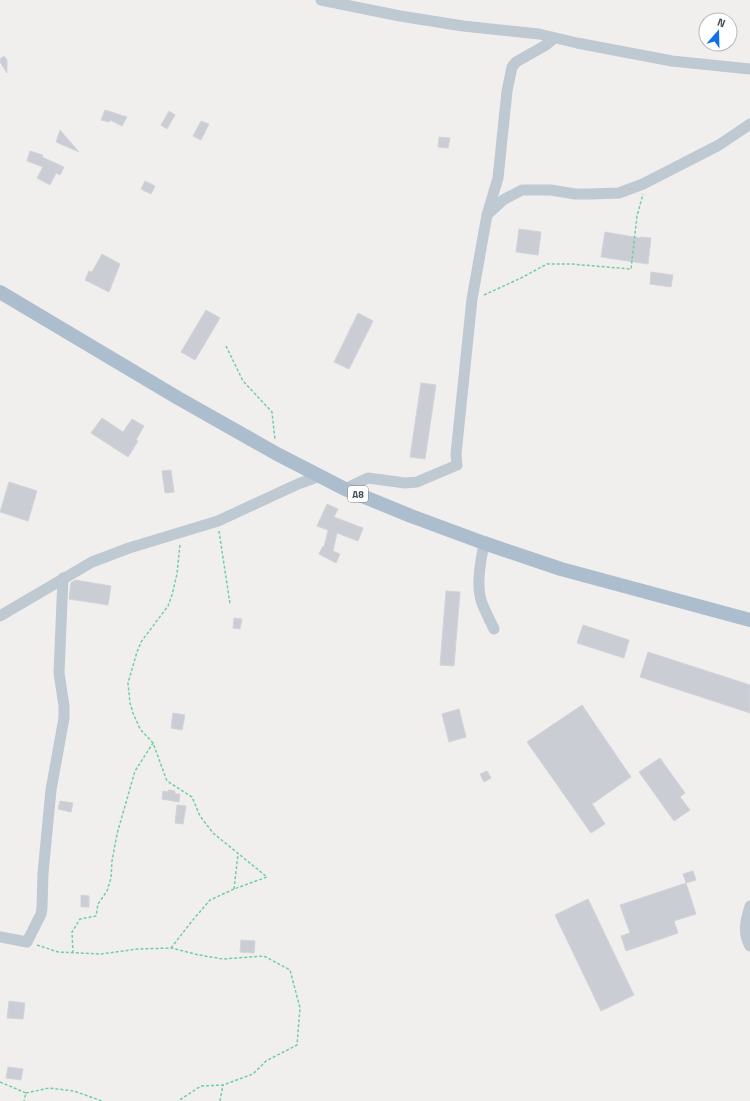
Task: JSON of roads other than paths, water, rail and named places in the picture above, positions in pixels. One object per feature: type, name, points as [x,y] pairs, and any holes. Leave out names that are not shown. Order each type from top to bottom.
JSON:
[{"type":"main road","name":"A8","points":[[0,292],[172,394],[277,454],[345,489],[411,516],[561,569],[750,620]]},
{"type":"street","points":[[321,0],[408,18],[463,26],[539,34],[665,60],[750,69]]},
{"type":"street","points":[[345,489],[368,478],[405,483],[417,482],[457,465],[456,454],[472,299],[487,215],[498,178],[507,91],[512,67],[516,62],[541,48],[554,38]]},
{"type":"street","points":[[487,215],[504,200],[522,190],[551,190],[575,194],[619,193],[643,184],[719,145],[750,124]]},
{"type":"street","points":[[0,616],[92,562],[129,548],[218,521],[298,484],[320,476]]},
{"type":"street","points":[[484,543],[481,564],[480,594],[481,601],[494,629]]},
{"type":"street","points":[[0,937],[27,942],[42,908],[43,873],[51,790],[64,718],[64,706],[59,673],[63,578]]},
{"type":"street","points":[[750,906],[746,919],[745,930],[746,938],[750,946]]}]
